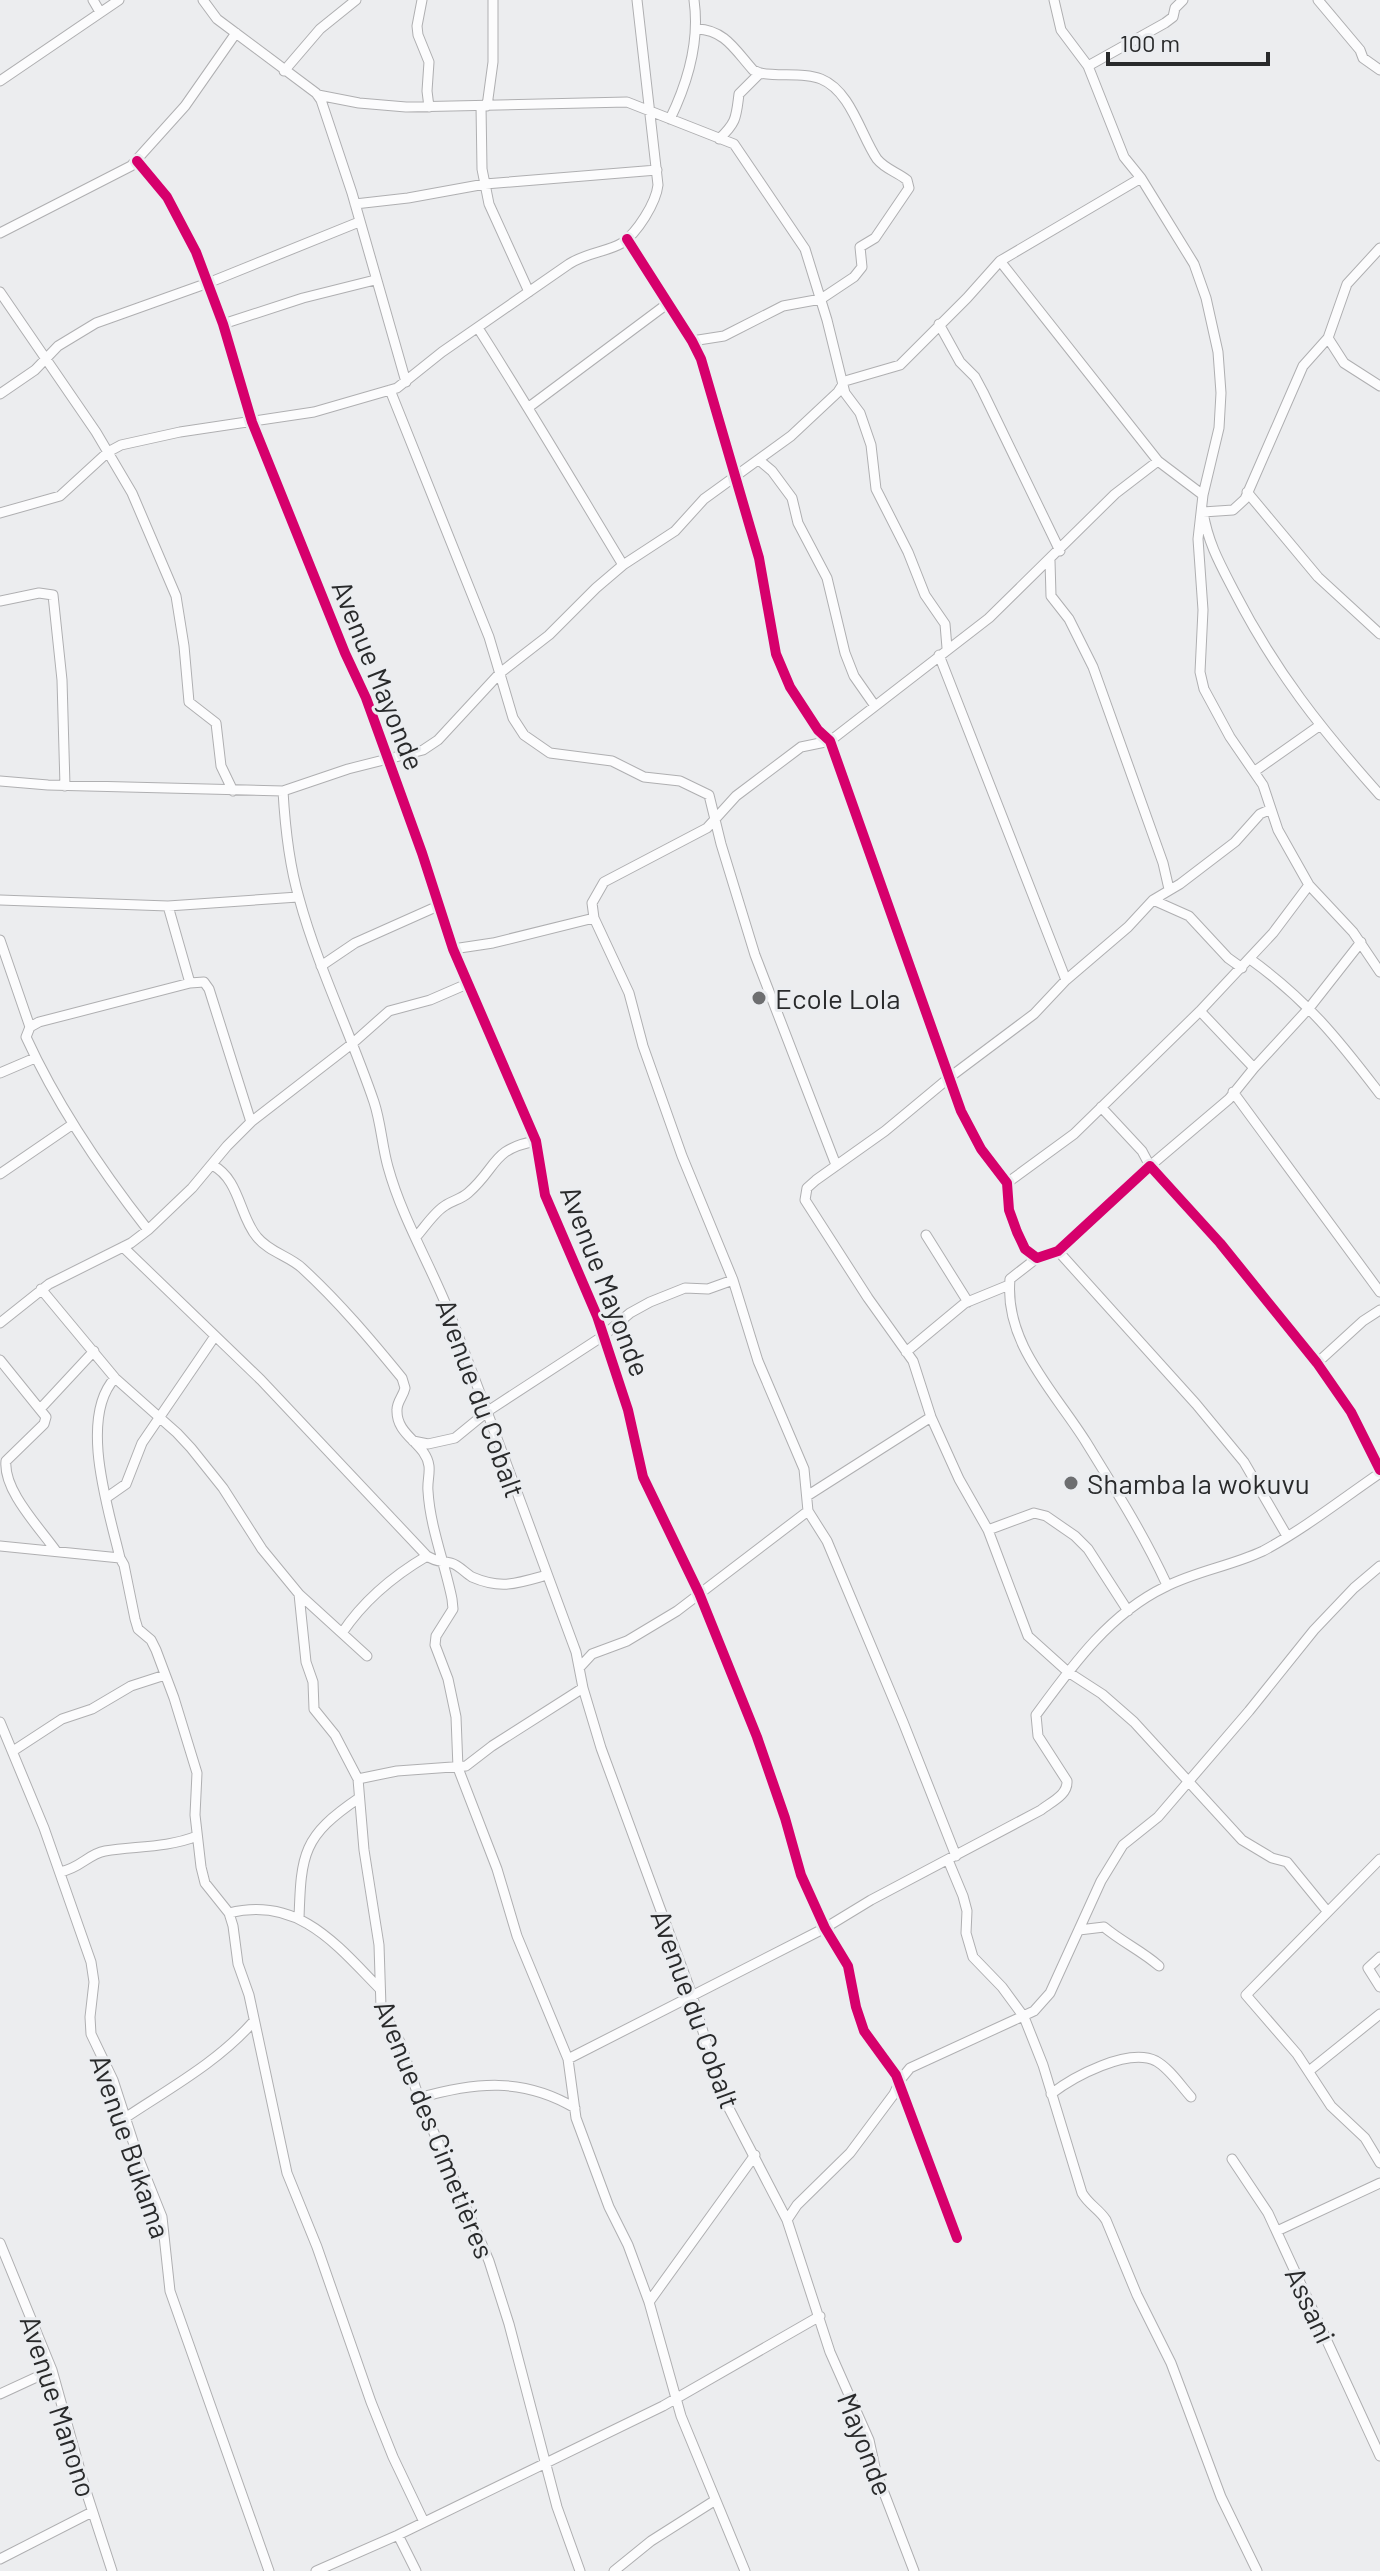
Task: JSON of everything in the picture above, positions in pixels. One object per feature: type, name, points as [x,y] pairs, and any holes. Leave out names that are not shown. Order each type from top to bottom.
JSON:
[{"type":"street","points":[[93,0],[100,12]]},
{"type":"street","points":[[0,81],[119,0]]},
{"type":"street","points":[[203,0],[217,19],[318,95],[359,103],[429,107],[627,102],[740,149],[767,196],[801,241],[821,299],[845,393],[860,413],[874,454],[876,489],[908,552],[925,595],[942,617],[946,631],[943,652],[1066,980]]},
{"type":"street","points":[[284,71],[320,29],[356,0]]},
{"type":"street","points":[[422,0],[417,26],[429,62],[429,107]]},
{"type":"street","points":[[493,0],[493,62],[480,135],[485,184],[489,204],[529,292]]},
{"type":"street","points":[[0,513],[60,496],[108,452],[141,439],[314,412],[390,390],[406,382],[442,352],[584,255],[616,246],[627,239],[654,205],[658,185],[637,0]]},
{"type":"street","points":[[670,119],[682,94],[697,29],[694,0]]},
{"type":"street","points":[[1054,0],[1061,30],[1088,66],[1120,148],[1199,274],[1218,352],[1221,382],[1220,417],[1203,495],[1207,538],[1273,661],[1319,726],[1380,795]]},
{"type":"street","points":[[1088,66],[1165,23],[1173,17],[1175,8],[1183,0]]},
{"type":"street","points":[[1318,0],[1360,50],[1363,58],[1380,70]]},
{"type":"street","points":[[692,341],[724,336],[783,306],[821,299],[860,273],[860,247],[875,238],[909,188],[907,180],[885,167],[877,158],[856,116],[832,86],[816,78],[760,73],[753,70],[722,34],[710,29],[697,29]]},
{"type":"street","points":[[0,233],[99,184],[137,161],[185,106],[236,33]]},
{"type":"street","points":[[719,139],[738,115],[739,94],[760,73]]},
{"type":"street","points":[[318,95],[355,204],[406,382]]},
{"type":"street","name":"Avenue Mayonde","points":[[137,161],[167,197],[187,233],[208,283],[252,422],[366,698],[453,949],[536,1141],[545,1195],[603,1336],[628,1410],[643,1477],[699,1593],[761,1750],[801,1875],[825,1928],[848,1966],[864,2031],[886,2059],[900,2085],[957,2238]]},
{"type":"street","points":[[355,204],[485,184],[657,170]]},
{"type":"street","points":[[0,781],[65,786],[283,791],[348,769],[423,750],[438,740],[500,673],[549,635],[571,610],[623,565],[675,531],[704,499],[791,436],[849,378],[900,365],[1000,261],[1141,178]]},
{"type":"street","points":[[0,394],[35,370],[45,357],[69,338],[96,323],[208,283],[359,222]]},
{"type":"street","points":[[627,239],[692,341],[708,383],[759,558],[776,654],[790,687],[818,730],[830,741],[961,1111],[981,1149],[1007,1183],[1009,1210],[1017,1232],[1025,1249],[1037,1258]]},
{"type":"street","points":[[1237,508],[1303,366],[1328,338],[1345,288],[1355,274],[1376,262],[1380,248]]},
{"type":"street","points":[[1000,261],[1158,461],[1203,495]]},
{"type":"street","points":[[223,324],[303,298],[375,280]]},
{"type":"street","points":[[0,292],[108,452],[132,493],[176,596],[189,702],[216,723],[219,760],[233,791]]},
{"type":"street","points":[[529,407],[667,304]]},
{"type":"street","points":[[939,324],[960,362],[975,377],[983,392],[1060,551]]},
{"type":"street","points":[[478,328],[623,565]]},
{"type":"street","points":[[1328,338],[1344,363],[1380,386]]},
{"type":"street","points":[[390,390],[489,637],[518,728],[540,749],[550,753],[612,761],[644,777],[680,781],[709,795],[724,856],[755,955],[836,1165]]},
{"type":"street","points":[[759,460],[772,471],[792,498],[798,523],[827,578],[845,653],[854,676],[875,706]]},
{"type":"street","points":[[1158,461],[1115,494],[989,618],[830,741],[801,747],[791,753],[736,796],[707,828],[604,882],[592,903],[594,918],[629,993],[656,1085],[733,1280],[758,1361],[804,1469],[808,1511],[827,1541],[897,1708],[952,1858],[967,1911],[966,1933],[973,1957],[1002,1987],[1024,2017],[1067,2137],[1082,2193],[1106,2220],[1137,2295],[1171,2363],[1221,2497],[1257,2571]]},
{"type":"street","points":[[1247,492],[1318,577],[1380,634]]},
{"type":"street","points":[[1203,512],[1261,508]]},
{"type":"street","points":[[1203,512],[1198,539],[1203,610],[1202,681],[1208,698],[1230,737],[1255,771],[1278,830],[1309,885],[1361,942],[1380,972]]},
{"type":"street","points":[[1050,561],[1051,596],[1069,619],[1093,667],[1163,863],[1169,889]]},
{"type":"street","points":[[0,601],[39,593],[53,595],[62,680],[65,786]]},
{"type":"street","points":[[1255,771],[1319,726]]},
{"type":"street","name":"Avenue du Cobalt","points":[[283,791],[298,897],[321,966],[376,1106],[388,1167],[488,1411],[580,1667],[583,1688],[618,1798],[692,1995],[722,2095],[787,2220],[820,2316]]},
{"type":"street","points":[[1271,809],[1260,814],[1235,842],[1153,900],[1128,927],[1066,980],[1034,1014],[807,1188],[805,1200],[918,1371],[931,1417],[959,1479],[988,1530],[1024,1630],[1068,1672],[1123,1712],[1242,1840],[1272,1858],[1287,1862],[1327,1911]]},
{"type":"street","points":[[1007,1183],[1074,1134],[1200,1011],[1273,933],[1309,885]]},
{"type":"street","points":[[0,900],[168,906],[298,897]]},
{"type":"street","points":[[1153,900],[1189,916],[1228,958],[1242,968]]},
{"type":"street","points":[[168,906],[190,983]]},
{"type":"street","points":[[321,966],[365,938],[438,906]]},
{"type":"street","points":[[453,949],[493,943],[594,918]]},
{"type":"street","points":[[0,940],[30,1027],[26,1037],[35,1058],[101,1168],[148,1230]]},
{"type":"street","points":[[1167,1585],[1147,1540],[1025,1351],[1015,1328],[1009,1285],[1011,1276],[1037,1258],[1058,1251],[1150,1166],[1229,1099],[1310,1007],[1361,942]]},
{"type":"street","points":[[1250,959],[1310,1007],[1380,1094]]},
{"type":"street","points":[[30,1027],[71,1013],[204,982],[209,989],[251,1122]]},
{"type":"street","points":[[0,1323],[41,1289],[123,1247],[148,1230],[192,1188],[251,1122],[389,1011],[430,1000],[467,984]]},
{"type":"street","points":[[1200,1011],[1254,1068]]},
{"type":"street","points":[[0,1073],[35,1058]]},
{"type":"street","points":[[1233,1092],[1380,1292]]},
{"type":"street","points":[[568,2059],[825,1928],[871,1900],[1041,1810],[1067,1789],[1067,1781],[1038,1736],[1036,1715],[1101,1633],[1167,1585],[1237,1561],[1287,1536],[1380,1471],[1351,1412],[1317,1363],[1220,1243],[1101,1107]]},
{"type":"street","points":[[0,1174],[73,1124]]},
{"type":"street","points":[[416,1237],[444,1206],[457,1201],[477,1184],[501,1152],[536,1141]]},
{"type":"street","points":[[212,1165],[218,1168],[234,1190],[253,1233],[260,1241],[298,1264],[322,1286],[402,1378],[405,1388],[397,1405],[397,1418],[402,1430],[425,1453],[429,1466],[431,1514],[445,1563],[453,1609],[436,1636],[435,1645],[448,1679],[456,1717],[458,1768],[497,1869],[517,1936],[568,2059],[580,2130],[609,2207],[628,2245],[649,2302],[676,2398],[714,2501],[745,2571]]},
{"type":"street","points":[[926,1235],[968,1302]]},
{"type":"street","points":[[123,1247],[308,1427],[427,1556],[438,1563],[453,1563],[471,1576],[496,1584],[517,1585],[547,1575]]},
{"type":"street","points":[[1058,1251],[1244,1462],[1287,1536]]},
{"type":"street","points":[[411,1441],[428,1444],[455,1438],[488,1411],[603,1336],[630,1313],[667,1294],[685,1288],[708,1289],[733,1280]]},
{"type":"street","points":[[906,1352],[968,1302],[1009,1285]]},
{"type":"street","points":[[41,1289],[115,1378],[177,1433],[223,1488],[249,1532],[299,1594],[367,1656]]},
{"type":"street","points":[[1317,1363],[1363,1321],[1380,1310]]},
{"type":"street","points":[[106,1498],[126,1484],[142,1443],[215,1336]]},
{"type":"street","points":[[41,1408],[94,1351]]},
{"type":"street","points":[[0,1360],[46,1417],[44,1424],[6,1461],[5,1472],[12,1489],[56,1551]]},
{"type":"street","points":[[115,1378],[105,1394],[97,1421],[106,1498],[138,1629],[151,1640],[197,1773],[194,1800],[205,1883],[229,1913],[287,2173],[317,2247],[382,2430],[424,2522]]},
{"type":"street","points":[[807,1496],[931,1417]]},
{"type":"street","points":[[580,1667],[592,1654],[627,1641],[677,1611],[808,1511]]},
{"type":"street","points":[[988,1530],[1034,1513],[1046,1516],[1088,1549],[1128,1611]]},
{"type":"street","points":[[0,1546],[120,1558]]},
{"type":"street","points":[[342,1633],[377,1591],[427,1556]]},
{"type":"street","points":[[787,2220],[797,2205],[850,2153],[900,2085],[906,2072],[917,2064],[1034,2011],[1050,1993],[1114,1857],[1123,1845],[1151,1824],[1190,1782],[1314,1630],[1380,1566]]},
{"type":"street","name":"Avenue des Cimetières","points":[[299,1594],[304,1651],[313,1682],[314,1709],[335,1735],[358,1779],[365,1864],[379,1945],[381,2007],[400,2042],[419,2098],[489,2261],[509,2324],[557,2507],[580,2571]]},
{"type":"street","points":[[13,1751],[62,1719],[92,1709],[131,1686],[165,1675]]},
{"type":"street","points":[[358,1779],[397,1771],[458,1768],[473,1762],[492,1746],[583,1688]]},
{"type":"street","name":"Avenue Bukama","points":[[0,1722],[60,1872],[91,1962],[94,1982],[91,2034],[113,2080],[162,2217],[170,2291],[269,2571]]},
{"type":"street","points":[[299,1919],[302,1867],[311,1841],[329,1819],[359,1798]]},
{"type":"street","points":[[60,1872],[78,1867],[105,1851],[179,1843],[197,1836]]},
{"type":"street","points":[[1380,1859],[1246,1995],[1309,2071],[1331,2106],[1365,2138],[1380,2163]]},
{"type":"street","points":[[229,1913],[256,1908],[299,1919],[325,1934],[379,1988]]},
{"type":"street","points":[[1079,1930],[1104,1927],[1159,1966]]},
{"type":"street","points":[[1380,1957],[1368,1968],[1380,1987]]},
{"type":"street","points":[[1309,2071],[1380,2014]]},
{"type":"street","points":[[125,2118],[209,2063],[238,2040],[254,2021]]},
{"type":"street","points":[[1051,2094],[1071,2079],[1102,2066],[1145,2058],[1162,2065],[1191,2097]]},
{"type":"street","points":[[419,2098],[482,2086],[516,2085],[556,2097],[575,2108]]},
{"type":"street","points":[[649,2302],[755,2155]]},
{"type":"street","name":"Assani","points":[[1232,2159],[1277,2231],[1380,2456]]},
{"type":"street","points":[[1277,2231],[1380,2183]]},
{"type":"street","name":"Avenue Manono","points":[[0,2243],[52,2370],[112,2571]]},
{"type":"street","points":[[316,2571],[546,2464],[676,2398],[820,2316]]},
{"type":"street","name":"Mayonde","points":[[820,2316],[830,2352],[869,2440],[876,2472],[914,2571]]},
{"type":"street","points":[[0,2394],[52,2370]]},
{"type":"street","points":[[614,2571],[651,2541],[714,2501]]},
{"type":"street","points":[[0,2559],[92,2512]]},
{"type":"street","points":[[398,2535],[416,2571]]},
{"type":"cycle path","points":[[137,161],[167,197],[196,252],[223,324],[252,422],[366,698],[453,949],[536,1141],[545,1195],[597,1316],[628,1410],[643,1477],[699,1593],[757,1737],[801,1875],[825,1928],[848,1966],[864,2031],[896,2075],[957,2238]]},
{"type":"cycle path","points":[[627,239],[701,359],[759,558],[776,654],[790,687],[818,730],[830,741],[961,1111],[981,1149],[1007,1183],[1009,1210],[1025,1249],[1037,1258],[1058,1251],[1150,1166],[1220,1243],[1317,1363],[1351,1412],[1380,1470]]},
{"type":"place","name":"Ecole Lola","points":[[759,998]]},
{"type":"place","name":"Shamba la wokuvu","points":[[1071,1483]]}]
